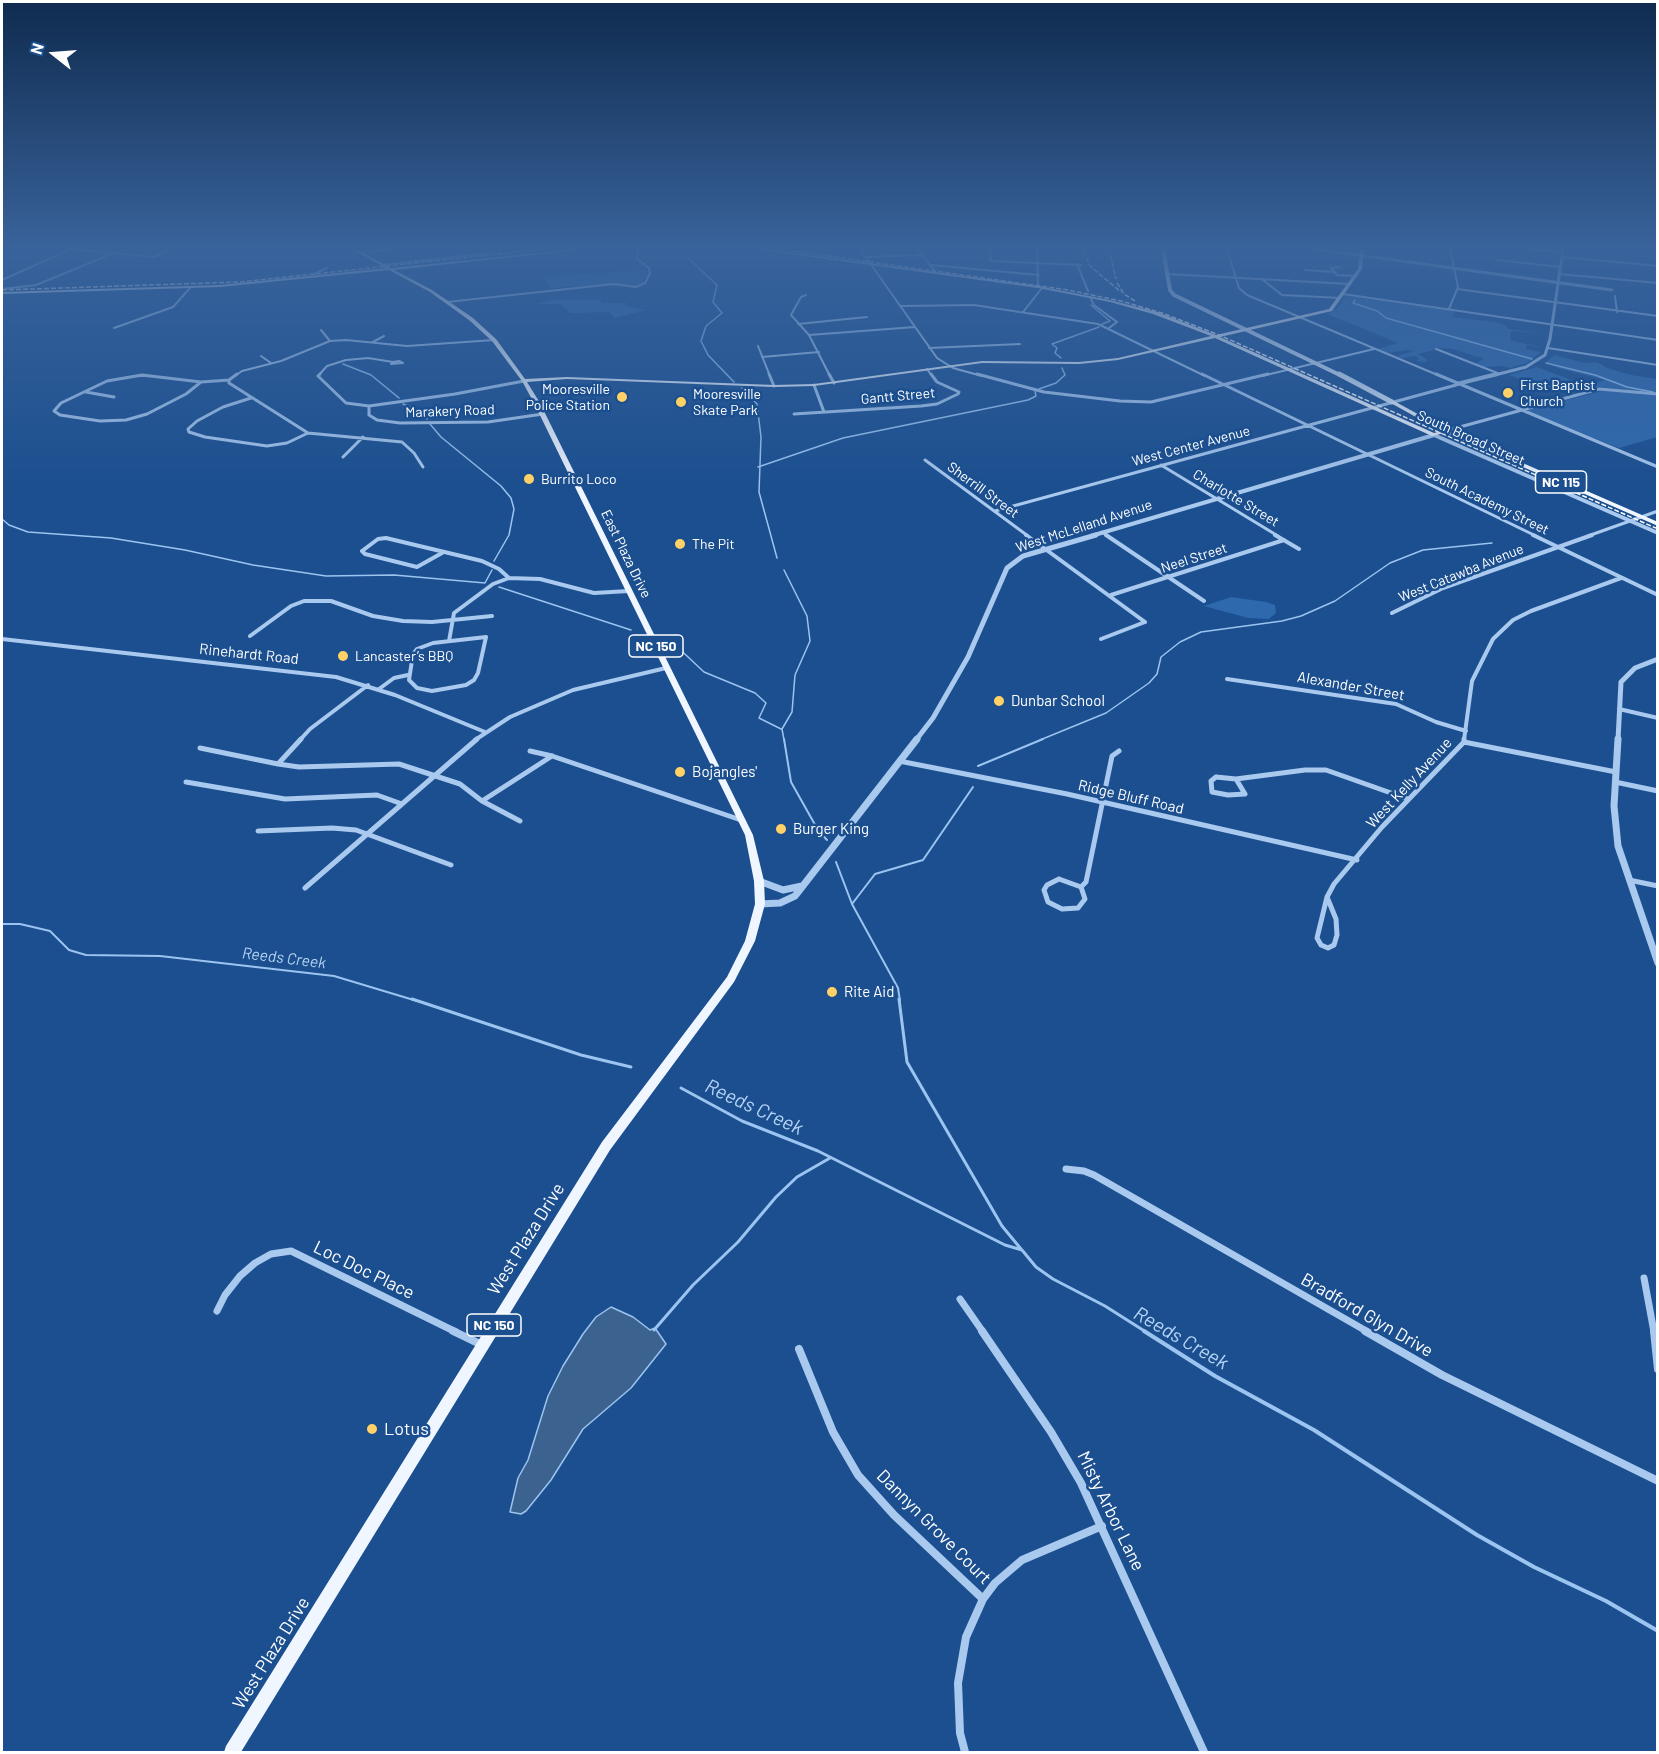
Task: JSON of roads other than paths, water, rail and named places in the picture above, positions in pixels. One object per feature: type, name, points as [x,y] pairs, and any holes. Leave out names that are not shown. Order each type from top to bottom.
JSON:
[{"type":"main road","name":"East Plaza Drive","points":[[484,331],[494,340],[524,381],[543,414],[741,820],[755,857],[760,904]]},
{"type":"main road","name":"South Broad Street","points":[[1201,331],[1434,435]]},
{"type":"main road","points":[[524,381],[567,378],[774,386],[814,385],[948,366],[997,362],[1092,362],[1119,359],[1237,331]]},
{"type":"main road","points":[[1249,331],[1392,402]]},
{"type":"main road","name":"NC 115","points":[[1392,402],[1445,431],[1658,525]]},
{"type":"main road","name":"West McLelland Avenue","points":[[1434,435],[1445,431]]},
{"type":"main road","name":"West Plaza Drive","points":[[231,1752],[606,1146],[731,979],[750,941],[760,904]]},
{"type":"street","points":[[322,331],[330,341]]},
{"type":"street","points":[[805,331],[819,352],[834,383]]},
{"type":"street","points":[[809,335],[864,331]]},
{"type":"street","points":[[918,331],[937,358],[948,366],[1044,392],[1128,402],[1151,402],[1374,349]]},
{"type":"street","name":"South Academy Street","points":[[1115,331],[1658,595]]},
{"type":"street","points":[[1331,331],[1658,467]]},
{"type":"street","points":[[1457,384],[1533,364],[1545,355],[1551,331]]},
{"type":"street","points":[[1593,331],[1658,340]]},
{"type":"street","points":[[371,343],[384,336]]},
{"type":"street","points":[[201,382],[186,394],[147,414],[126,420],[100,421],[60,415],[54,411],[61,403],[107,381],[132,375],[201,382],[229,380],[243,371],[330,341],[346,340],[406,346],[458,340],[494,340]]},
{"type":"street","points":[[929,348],[1020,344]]},
{"type":"street","points":[[758,346],[774,386]]},
{"type":"street","points":[[1548,348],[1658,365]]},
{"type":"street","points":[[1436,350],[1500,374]]},
{"type":"street","points":[[762,357],[819,352]]},
{"type":"street","points":[[261,356],[271,363]]},
{"type":"street","points":[[393,362],[357,358],[336,363],[320,371],[318,376],[346,403],[369,406],[455,394],[524,381]]},
{"type":"street","name":"Gantt Street","points":[[794,414],[921,406],[937,404],[958,394],[959,392],[937,382],[927,369]]},
{"type":"street","points":[[229,380],[229,383],[251,398],[308,433],[402,442],[423,466]]},
{"type":"street","name":"West Center Avenue","points":[[995,511],[1457,384]]},
{"type":"street","points":[[814,385],[824,412]]},
{"type":"street","points":[[1445,431],[1599,389],[1658,394]]},
{"type":"street","points":[[85,392],[114,397]]},
{"type":"street","points":[[251,398],[223,407],[197,421],[188,429],[189,432],[206,437],[267,446],[287,443],[308,433]]},
{"type":"street","name":"Marakery Road","points":[[369,406],[369,415],[377,420],[400,423],[488,422],[543,414]]},
{"type":"street","name":"West McLelland Avenue","points":[[760,904],[780,903],[791,898],[804,885],[933,718],[968,657],[1007,568],[1023,556],[1434,435]]},
{"type":"street","name":"South Broad Street","points":[[1434,435],[1658,534]]},
{"type":"street","points":[[343,457],[363,437]]},
{"type":"street","name":"Sherrill Street","points":[[925,460],[1144,622],[1101,639]]},
{"type":"street","name":"Charlotte Street","points":[[1161,465],[1299,549]]},
{"type":"street","name":"West Catawba Avenue","points":[[1392,613],[1424,596],[1658,511]]},
{"type":"street","points":[[1102,532],[1204,601]]},
{"type":"street","points":[[442,553],[417,567],[365,554],[362,551],[378,539],[386,538],[492,564],[509,578]]},
{"type":"street","name":"Neel Street","points":[[1111,596],[1284,540]]},
{"type":"street","points":[[448,641],[451,620],[459,608],[493,584],[509,578],[540,579],[594,593],[629,591]]},
{"type":"street","name":"West Kelly Avenue","points":[[1327,897],[1337,926],[1336,941],[1332,948],[1321,945],[1317,938],[1327,897],[1334,884],[1408,800],[1464,742],[1472,681],[1493,639],[1513,620],[1531,610],[1620,578]]},
{"type":"street","points":[[250,636],[291,606],[304,601],[319,600],[392,620],[419,622],[492,616]]},
{"type":"street","points":[[486,637],[474,680],[459,688],[432,691],[412,685],[408,675],[413,654],[417,649],[433,643],[486,637]]},
{"type":"street","name":"Rinehardt Road","points":[[2,639],[336,677],[368,685],[485,732]]},
{"type":"street","points":[[1658,659],[1635,668],[1620,682],[1614,823],[1618,846],[1658,963]]},
{"type":"street","points":[[305,888],[485,732],[510,717],[573,690],[666,668]]},
{"type":"street","points":[[378,689],[388,682],[408,675]]},
{"type":"street","name":"Alexander Street","points":[[1227,679],[1396,704],[1436,722],[1466,732]]},
{"type":"street","points":[[278,764],[310,729],[368,685]]},
{"type":"street","points":[[1619,710],[1658,718]]},
{"type":"street","points":[[1464,742],[1616,772]]},
{"type":"street","points":[[200,748],[299,767],[399,764],[460,784],[482,801],[520,821]]},
{"type":"street","points":[[530,751],[552,756],[741,820]]},
{"type":"street","points":[[1081,887],[1086,882],[1112,756],[1119,751]]},
{"type":"street","points":[[482,801],[552,756]]},
{"type":"street","name":"Ridge Bluff Road","points":[[899,761],[1102,802],[1357,860]]},
{"type":"street","points":[[1236,779],[1245,794],[1217,794],[1211,790],[1212,778],[1236,779],[1305,770],[1326,770],[1408,800]]},
{"type":"street","points":[[186,782],[285,799],[377,795],[402,804]]},
{"type":"street","points":[[1615,782],[1658,791]]},
{"type":"street","points":[[258,831],[332,828],[368,834],[451,865]]},
{"type":"street","points":[[1059,879],[1081,887],[1086,899],[1083,904],[1070,910],[1054,906],[1044,896],[1047,885],[1059,879]]},
{"type":"street","points":[[1629,880],[1658,886]]},
{"type":"street","points":[[759,881],[783,890],[804,885]]},
{"type":"street","name":"Bradford Glyn Drive","points":[[1066,1169],[1084,1171],[1094,1175],[1443,1375],[1658,1481]]},
{"type":"street","name":"Loc Doc Place","points":[[217,1311],[225,1295],[240,1276],[255,1263],[271,1254],[291,1251],[482,1345]]},
{"type":"street","points":[[1644,1278],[1652,1316],[1658,1369]]},
{"type":"street","name":"Misty Arbor Lane","points":[[960,1299],[1061,1448],[1102,1526],[1204,1752]]},
{"type":"street","name":"Dannyn Grove Court","points":[[799,1349],[833,1432],[858,1474],[894,1515],[983,1599]]},
{"type":"street","points":[[965,1752],[960,1732],[958,1683],[966,1637],[983,1599],[995,1583],[1022,1560],[1102,1526]]},
{"type":"waterway","points":[[704,331],[701,341],[708,355],[734,382]]},
{"type":"waterway","points":[[1061,358],[1055,353],[1057,348],[1052,344],[1088,331]]},
{"type":"waterway","points":[[1432,331],[1532,359]]},
{"type":"waterway","points":[[1546,363],[1595,375],[1627,387],[1653,392]]},
{"type":"waterway","points":[[343,364],[371,375],[399,398]]},
{"type":"waterway","points":[[1039,389],[1056,383],[1065,375],[1062,368]]},
{"type":"waterway","points":[[742,388],[757,404],[761,437],[760,466]]},
{"type":"waterway","points":[[760,466],[843,438],[1028,400],[1036,396],[1035,391]]},
{"type":"waterway","points":[[403,404],[420,411],[427,419]]},
{"type":"waterway","points":[[430,424],[441,437],[501,486],[511,498],[514,509],[509,535],[494,561]]},
{"type":"waterway","points":[[760,466],[759,492],[777,558]]},
{"type":"waterway","points":[[2,519],[9,525],[28,532],[111,538],[185,550],[253,565],[326,576],[394,575],[485,583],[492,570]]},
{"type":"waterway","points":[[1040,740],[1106,713],[1149,683],[1157,674],[1161,657],[1180,642],[1201,632],[1282,621],[1301,616],[1335,601],[1390,563],[1423,550],[1492,543]]},
{"type":"waterway","points":[[784,570],[807,616],[810,641],[795,675],[792,712],[782,729],[784,740]]},
{"type":"waterway","points":[[499,587],[631,630]]},
{"type":"waterway","points":[[671,641],[704,672],[755,693],[766,703],[759,718],[781,729]]},
{"type":"waterway","points":[[784,739],[791,782],[818,830],[827,840]]},
{"type":"waterway","points":[[978,766],[1043,739]]},
{"type":"waterway","points":[[852,904],[875,874],[923,860],[973,787]]},
{"type":"waterway","points":[[836,862],[852,904]]},
{"type":"waterway","points":[[852,904],[898,988],[900,1001]]},
{"type":"waterway","name":"Reeds Creek","points":[[2,924],[20,924],[50,931],[69,950],[86,955],[160,956],[334,976],[417,1001]]},
{"type":"waterway","name":"Reeds Creek","points":[[412,999],[581,1055],[631,1067]]},
{"type":"waterway","points":[[899,999],[907,1062],[1002,1226],[1021,1249]]},
{"type":"waterway","name":"Reeds Creek","points":[[681,1088],[742,1121],[818,1151],[1005,1245],[1022,1250],[1036,1267],[1053,1279],[1105,1306],[1146,1332]]},
{"type":"waterway","points":[[654,1330],[693,1285],[738,1242],[776,1197],[797,1177],[830,1158]]},
{"type":"waterway","name":"Reeds Creek","points":[[1144,1331],[1215,1376],[1314,1430],[1477,1535],[1534,1567],[1606,1601],[1658,1631]]},
{"type":"railway","points":[[1208,331],[1658,529]]},
{"type":"place","name":"First Baptist Church","points":[[1508,393]]},
{"type":"place","name":"Mooresville Police Station","points":[[622,397]]},
{"type":"place","name":"Mooresville Skate Park","points":[[681,402]]},
{"type":"place","name":"Burrito Loco","points":[[529,479]]},
{"type":"place","name":"The Pit","points":[[680,544]]},
{"type":"place","name":"Lancaster’s BBQ","points":[[343,656]]},
{"type":"place","name":"Dunbar School","points":[[999,701]]},
{"type":"place","name":"Bojangles'","points":[[680,772]]},
{"type":"place","name":"Burger King","points":[[781,829]]},
{"type":"place","name":"Rite Aid","points":[[832,992]]},
{"type":"place","name":"Lotus","points":[[372,1429]]}]
